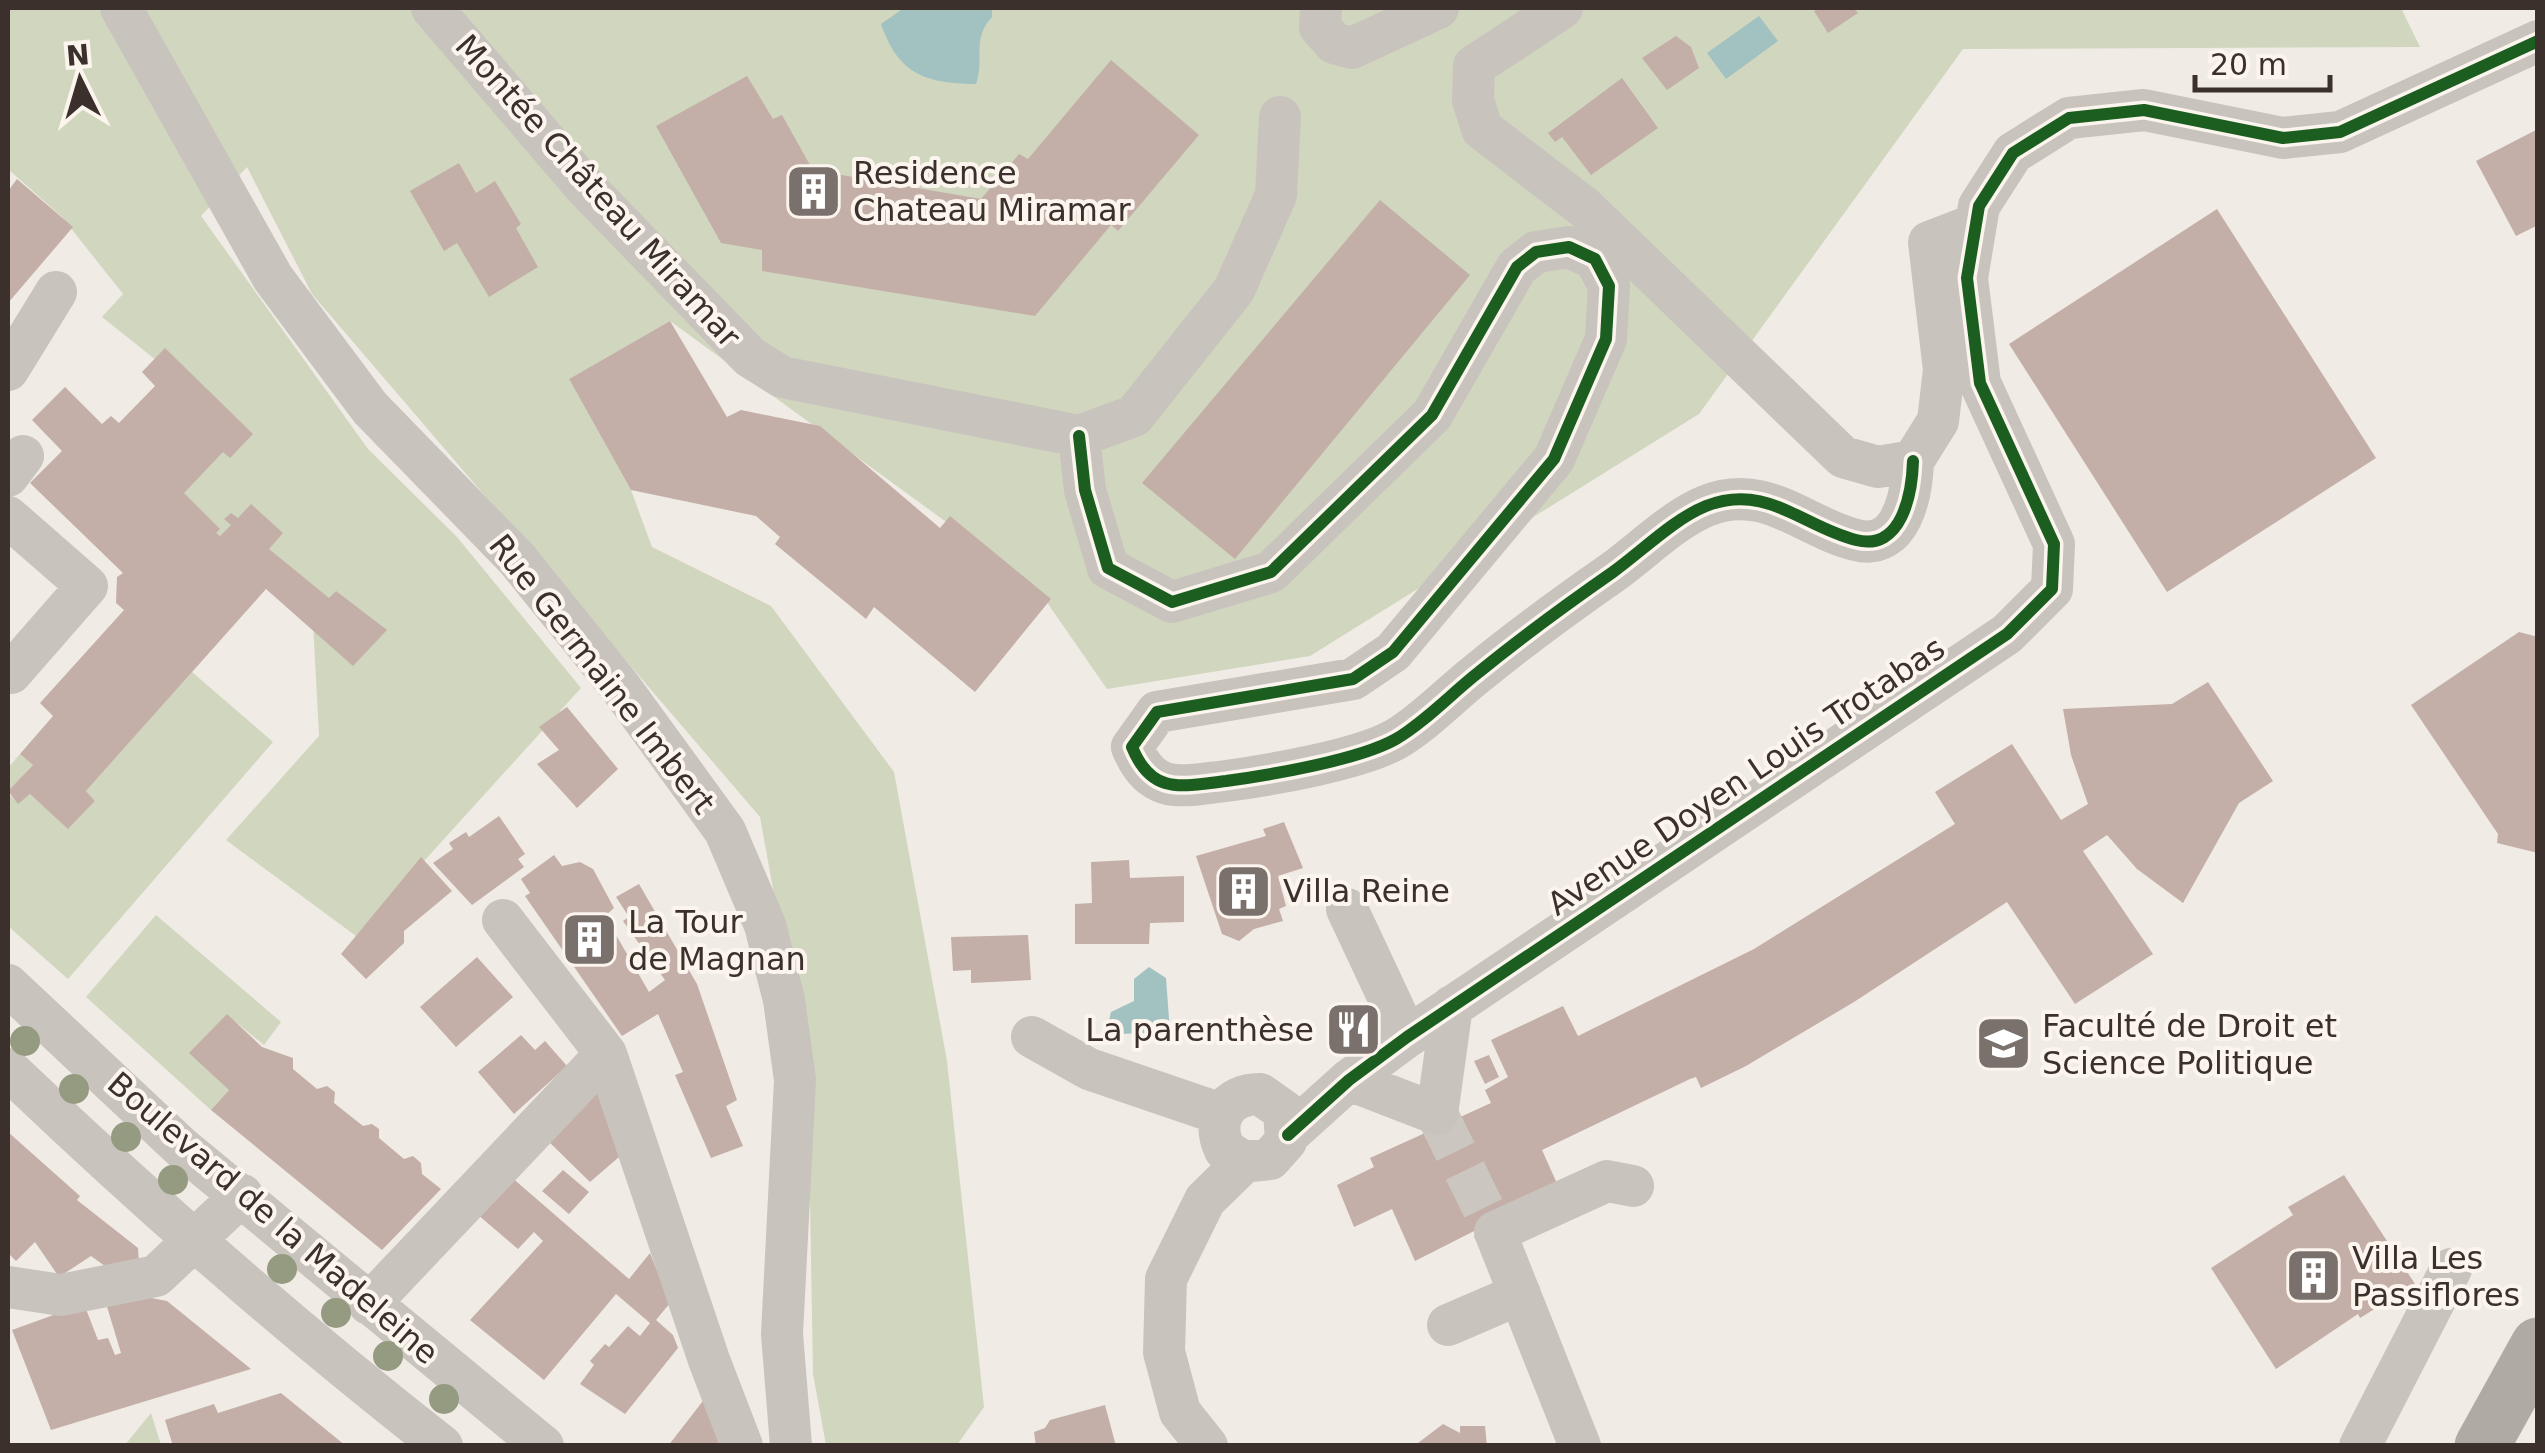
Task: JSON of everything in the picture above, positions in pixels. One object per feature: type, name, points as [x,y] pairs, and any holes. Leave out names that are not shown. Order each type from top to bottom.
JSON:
[{"type":"highway","points":[[2482,1446],[2538,1344]]},
{"type":"street","name":"Rue Germaine Imbert","points":[[120,8],[272,278],[370,408],[517,558],[621,688],[725,831],[765,925],[784,1000],[795,1080],[782,1334],[791,1446]]},
{"type":"street","name":"Montée Château Miramar","points":[[432,8],[586,188],[750,357],[782,377],[1079,436]]},
{"type":"street","points":[[1322,8],[1320,27],[1334,43],[1352,48],[1438,8]]},
{"type":"street","points":[[1562,8],[1474,66],[1472,100],[1482,129],[1586,208],[1843,457],[1878,468],[1913,461]]},
{"type":"street","name":"Avenue Doyen Louis Trotabas","points":[[1279,1116],[1349,1080],[1406,1037],[2007,634],[2052,589],[2054,544],[1980,383],[1968,278],[1978,206],[2013,153],[2069,118],[2144,110],[2283,138],[2340,132],[2538,41]]},
{"type":"street","points":[[1280,117],[1276,196],[1234,290],[1134,416],[1079,436],[1085,490],[1108,568],[1172,602],[1270,572],[1432,415],[1517,267],[1536,252],[1569,247],[1595,259],[1609,286],[1606,340],[1554,459],[1393,652],[1353,680],[1158,712],[1132,747],[1140,768],[1157,782],[1180,786],[1286,773],[1394,740],[1527,633],[1704,507],[1740,498],[1767,501],[1858,542],[1886,538],[1901,521],[1912,490],[1913,461],[1938,421],[1944,370],[1929,242],[1976,224]]},
{"type":"street","points":[[8,370],[56,292]]},
{"type":"street","points":[[8,518],[87,586],[11,673]]},
{"type":"street","points":[[1347,909],[1406,1037]]},
{"type":"street","points":[[504,920],[606,1054],[708,1360],[742,1446]]},
{"type":"street","name":"Boulevard de la Madeleine","points":[[8,984],[182,1148],[543,1446]]},
{"type":"street","points":[[1349,1080],[1437,1114],[1452,1006]]},
{"type":"street","points":[[1032,1037],[1089,1070],[1221,1114]]},
{"type":"street","points":[[370,1304],[606,1054]]},
{"type":"street","name":"Boulevard de la Madeleine","points":[[8,1069],[140,1196],[301,1336],[442,1446]]},
{"type":"street","points":[[1208,1446],[1180,1412],[1164,1352],[1166,1278],[1205,1200],[1244,1162],[1270,1159],[1279,1116],[1236,1097],[1221,1114],[1219,1138],[1225,1150],[1244,1162]]},
{"type":"street","points":[[1580,1446],[1495,1232],[1607,1181],[1633,1186]]},
{"type":"street","points":[[8,1286],[62,1295],[156,1276],[242,1195]]},
{"type":"street","points":[[2360,1446],[2450,1269]]},
{"type":"street","points":[[1448,1325],[1520,1294]]},
{"type":"green space","points":[[8,8],[2401,8],[2420,47],[1963,49],[1699,414],[1310,656],[1107,689],[1037,588],[670,321],[569,379],[631,490],[652,547],[771,606],[894,772],[947,1061],[984,1407],[957,1445],[826,1445],[813,1374],[808,1082],[760,817],[312,294],[247,167],[201,216],[368,449],[457,537],[581,688],[356,936],[226,840],[319,736],[311,584],[224,558],[161,485],[230,419],[102,317],[123,294],[62,217],[8,169]]},
{"type":"green space","points":[[192,672],[273,742],[68,979],[8,926],[8,793],[18,803],[30,794],[69,828],[95,801],[86,791]]},
{"type":"green space","points":[[20,754],[33,765],[8,791],[8,768]]},
{"type":"green space","points":[[156,915],[281,1022],[264,1045],[227,1015],[229,1090],[211,1110],[86,997]]},
{"type":"green space","points":[[151,1413],[161,1445],[125,1445]]},
{"type":"water","points":[[904,8],[992,8],[992,17],[980,41],[976,84],[928,78],[896,55],[881,24]]},
{"type":"water","points":[[1759,16],[1778,41],[1726,79],[1707,53]]},
{"type":"water","points":[[1149,967],[1166,978],[1170,1032],[1119,1034],[1108,1025],[1111,1012],[1134,1001],[1134,979]]},
{"type":"building","points":[[1854,8],[1858,13],[1828,33],[1814,11]]},
{"type":"building","points":[[1676,36],[1691,47],[1699,68],[1667,90],[1642,58]]},
{"type":"building","name":"Residence Chateau Miramar","points":[[1111,60],[1199,135],[1118,231],[1111,225],[1035,316],[762,271],[762,250],[721,243],[656,126],[747,76],[773,119],[782,115],[820,183],[836,174],[981,199],[1019,154],[1028,159]]},
{"type":"building","points":[[1622,78],[1658,128],[1591,175],[1562,137],[1555,142],[1548,133]]},
{"type":"building","points":[[2538,129],[2538,225],[2516,236],[2476,161]]},
{"type":"building","points":[[459,163],[476,193],[495,181],[521,224],[516,228],[538,267],[489,297],[457,243],[444,251],[410,191]]},
{"type":"building","points":[[17,179],[73,227],[8,303],[8,191]]},
{"type":"building","points":[[1380,200],[1470,275],[1235,559],[1142,483]]},
{"type":"building","points":[[2217,209],[2376,458],[2167,592],[2009,344]]},
{"type":"building","points":[[670,321],[727,417],[741,410],[820,426],[940,528],[950,516],[1051,599],[975,692],[874,607],[866,619],[775,544],[780,537],[756,516],[631,490],[569,379]]},
{"type":"building","points":[[165,348],[253,434],[230,458],[223,452],[184,493],[220,529],[216,533],[220,536],[231,525],[224,519],[231,513],[238,518],[251,504],[283,533],[269,549],[329,598],[336,591],[387,630],[353,666],[266,589],[86,791],[95,801],[68,829],[30,794],[18,804],[8,791],[33,765],[20,754],[53,716],[40,703],[124,610],[116,603],[117,577],[123,573],[30,483],[62,451],[32,420],[65,387],[102,424],[111,416],[119,423],[155,386],[142,372]]},
{"type":"building","points":[[2519,632],[2538,637],[2538,853],[2497,843],[2498,834],[2411,705]]},
{"type":"building","points":[[2208,682],[2273,781],[2239,803],[2183,903],[2137,869],[2107,835],[2083,851],[2153,954],[2075,1004],[2007,902],[1854,1002],[1746,1066],[1701,1088],[1696,1077],[1690,1079],[1542,1150],[1559,1188],[1415,1261],[1392,1209],[1354,1227],[1337,1185],[1374,1167],[1370,1158],[1491,1103],[1485,1090],[1508,1077],[1491,1040],[1563,1006],[1578,1036],[1754,949],[1955,824],[1935,792],[2012,744],[2061,820],[2088,804],[2071,755],[2063,709],[2172,704]]},
{"type":"building","points":[[567,707],[618,769],[577,808],[537,764],[559,750],[539,727]]},
{"type":"building","points":[[499,816],[525,854],[518,859],[524,867],[472,905],[433,863],[453,849],[449,843],[466,832],[469,837]]},
{"type":"building","name":"Villa Reine","points":[[1284,822],[1303,868],[1278,876],[1286,906],[1279,909],[1283,921],[1254,929],[1239,941],[1222,934],[1196,856],[1266,836],[1263,829]]},
{"type":"building","points":[[554,855],[562,866],[580,862],[593,869],[614,908],[605,916],[649,992],[665,980],[623,921],[629,917],[616,897],[639,884],[697,984],[737,1100],[726,1106],[743,1146],[711,1158],[675,1075],[683,1072],[658,1014],[622,1036],[525,896],[530,893],[521,879]]},
{"type":"building","points":[[421,857],[452,891],[404,931],[404,943],[366,979],[341,954]]},
{"type":"building","points":[[1129,860],[1130,878],[1184,876],[1184,922],[1150,923],[1149,944],[1075,944],[1075,904],[1092,903],[1091,862]]},
{"type":"building","points":[[1028,935],[1031,980],[971,983],[971,970],[953,971],[951,937]]},
{"type":"building","points":[[477,957],[513,997],[456,1047],[420,1007]]},
{"type":"building","points":[[227,1014],[262,1047],[293,1058],[293,1069],[317,1089],[327,1086],[335,1092],[334,1103],[363,1126],[372,1124],[379,1129],[379,1138],[404,1159],[413,1156],[421,1163],[422,1174],[441,1189],[382,1250],[211,1110],[229,1090],[189,1053]]},
{"type":"building","name":"La parenthèse","points":[[1363,1014],[1372,1035],[1342,1047],[1334,1025]]},
{"type":"building","points":[[521,1035],[535,1050],[545,1041],[567,1066],[514,1114],[478,1072]]},
{"type":"building","points":[[1489,1055],[1499,1077],[1485,1084],[1474,1061]]},
{"type":"building","points":[[595,1093],[601,1095],[626,1151],[590,1182],[544,1137]]},
{"type":"building","points":[[8,1132],[80,1196],[77,1200],[138,1248],[139,1264],[112,1271],[91,1256],[59,1277],[35,1242],[16,1261],[8,1253]]},
{"type":"building","points":[[503,1170],[629,1279],[650,1253],[670,1303],[656,1320],[673,1335],[678,1348],[625,1414],[580,1384],[594,1365],[590,1361],[605,1344],[609,1347],[628,1326],[640,1336],[650,1323],[616,1294],[544,1380],[470,1320],[543,1241],[534,1232],[518,1249],[477,1214]]},
{"type":"building","points":[[563,1170],[589,1192],[569,1214],[542,1191]]},
{"type":"building","name":"Villa Les Passiflores","points":[[2344,1175],[2415,1284],[2360,1318],[2358,1314],[2276,1369],[2211,1268],[2293,1215],[2288,1207]]},
{"type":"building","points":[[130,1294],[167,1301],[251,1369],[51,1430],[12,1330],[84,1304],[98,1340],[108,1338],[115,1355],[121,1353],[105,1300]]},
{"type":"building","points":[[281,1393],[346,1446],[173,1446],[165,1420],[214,1404],[218,1413]]},
{"type":"building","points":[[706,1397],[724,1446],[668,1446]]},
{"type":"building","points":[[1105,1405],[1116,1446],[1036,1446],[1034,1432],[1045,1428],[1050,1420]]},
{"type":"building","points":[[1443,1424],[1460,1433],[1460,1426],[1485,1426],[1487,1446],[1414,1446]]},
{"type":"tunnel","points":[[1437,1114],[1495,1232]]},
{"type":"cycle path","points":[[1288,1135],[1349,1080],[1407,1037],[2007,634],[2052,589],[2054,544],[1980,383],[1967,278],[1979,206],[2013,153],[2069,118],[2144,110],[2283,138],[2340,132],[2538,41]]},
{"type":"cycle path","points":[[1079,436],[1085,490],[1108,568],[1172,602],[1271,572],[1432,415],[1517,267],[1536,252],[1569,247],[1595,259],[1609,286],[1606,339],[1554,459],[1393,652],[1353,679],[1157,712],[1132,747],[1149,774],[1159,781],[1182,785],[1314,766],[1396,739],[1528,633],[1670,527],[1706,506],[1747,499],[1784,509],[1856,540],[1884,537],[1894,529],[1907,503],[1913,461]]},
{"type":"place","name":"Residence Chateau Miramar","points":[[814,191]]},
{"type":"place","name":"Villa Reine","points":[[1244,891]]},
{"type":"place","name":"La Tour de Magnan","points":[[589,940]]},
{"type":"place","name":"La parenthèse","points":[[1353,1030]]},
{"type":"place","name":"Faculté de Droit et Science Politique","points":[[2003,1044]]},
{"type":"place","name":"Villa Les Passiflores","points":[[2313,1276]]}]
